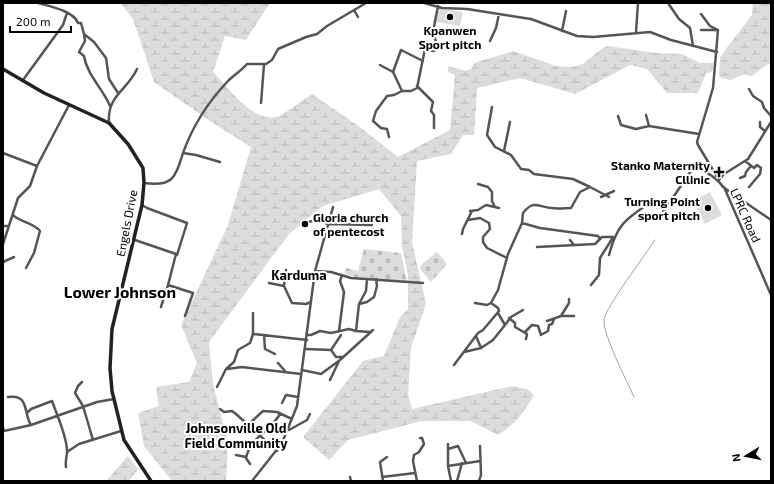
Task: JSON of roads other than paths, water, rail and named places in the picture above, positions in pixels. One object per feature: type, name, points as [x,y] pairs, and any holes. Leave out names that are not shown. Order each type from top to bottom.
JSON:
[{"type":"street","points":[[38,3],[67,13],[77,20],[78,23],[81,23],[85,41],[79,52],[84,56],[86,68],[105,94],[110,106]]},
{"type":"street","points":[[144,183],[162,185],[172,180],[177,173],[183,153],[198,119],[227,82],[247,64],[264,65],[272,60],[278,49],[317,34],[366,3]]},
{"type":"street","points":[[424,3],[442,8],[530,19],[577,36],[593,37],[650,32],[717,52]]},
{"type":"street","points":[[442,3],[442,8]]},
{"type":"street","points":[[636,33],[638,3]]},
{"type":"street","points":[[668,3],[679,19],[690,28],[693,46]]},
{"type":"street","points":[[389,137],[387,129],[381,128],[373,121],[376,111],[387,96],[394,95],[402,91],[410,91],[417,86],[425,49],[434,51],[436,43],[433,32],[438,6]]},
{"type":"street","points":[[354,10],[358,17]]},
{"type":"street","points":[[562,31],[566,12]]},
{"type":"street","points":[[23,80],[62,25],[67,13]]},
{"type":"street","points":[[490,40],[496,28],[498,14]]},
{"type":"street","points":[[701,14],[710,26],[718,30]]},
{"type":"street","points":[[702,30],[718,30]]},
{"type":"street","points":[[618,116],[621,125],[636,129],[649,126],[699,134],[713,88],[718,30]]},
{"type":"street","points":[[84,34],[94,42],[106,58],[109,78],[118,93]]},
{"type":"street","points":[[393,72],[401,50],[423,61]]},
{"type":"street","points":[[261,103],[264,65]]},
{"type":"street","points":[[380,65],[393,72],[402,91]]},
{"type":"street","name":"Engels Drive","points":[[3,69],[69,105],[109,123],[125,139],[142,164],[144,183],[142,205],[112,336],[110,381],[124,440],[134,458],[151,481]]},
{"type":"street","points":[[109,123],[108,112],[110,106],[118,93],[132,81],[137,69]]},
{"type":"street","points":[[417,86],[433,102],[431,111],[434,115],[434,128]]},
{"type":"street","points":[[749,89],[753,96],[762,102],[764,108],[771,116]]},
{"type":"street","points":[[3,244],[18,198],[30,186],[37,166],[69,105]]},
{"type":"street","points":[[492,107],[487,135],[495,148],[511,155],[522,169],[529,170],[534,174],[573,180],[607,196]]},
{"type":"street","points":[[646,115],[649,126]]},
{"type":"street","points":[[504,151],[510,122]]},
{"type":"street","points":[[760,122],[760,126],[765,131]]},
{"type":"street","points":[[659,218],[694,168],[699,168],[719,180],[724,174],[745,161],[771,122]]},
{"type":"street","name":"LPRC Road","points":[[699,134],[698,145],[723,187],[771,295]]},
{"type":"street","points":[[3,152],[37,166]]},
{"type":"street","points":[[183,153],[220,162]]},
{"type":"street","points":[[745,161],[755,168],[757,165],[761,168],[760,174],[750,187]]},
{"type":"street","points":[[740,178],[745,176],[746,172],[751,166]]},
{"type":"street","points":[[478,184],[488,187],[492,192],[494,207]]},
{"type":"street","points":[[476,303],[484,306],[491,302],[498,290],[507,258],[522,223],[523,213],[531,206],[543,205],[550,208],[571,208],[580,192],[590,187]]},
{"type":"street","points":[[723,187],[771,220]]},
{"type":"street","points":[[601,197],[607,196],[614,191]]},
{"type":"street","points":[[591,285],[599,275],[600,258],[628,218],[651,202],[667,207]]},
{"type":"street","points":[[142,205],[187,223],[161,307]]},
{"type":"street","points":[[462,234],[471,211],[478,210],[486,205],[499,208]]},
{"type":"street","points":[[252,481],[277,451],[289,430],[298,397],[306,349],[315,271],[333,207]]},
{"type":"street","points":[[13,216],[23,220],[40,231],[34,253],[26,268]]},
{"type":"street","points":[[468,220],[480,218],[489,223],[490,229],[483,237],[483,242],[487,248],[507,258]]},
{"type":"street","points":[[308,222],[318,220],[328,224],[372,225]]},
{"type":"street","points":[[522,223],[540,228],[591,237],[598,236],[600,239]]},
{"type":"street","points":[[3,226],[9,226]]},
{"type":"street","points":[[587,239],[591,237]]},
{"type":"street","points":[[537,247],[595,244],[602,237],[614,237]]},
{"type":"street","points":[[609,255],[614,237]]},
{"type":"street","points":[[135,240],[177,255]]},
{"type":"street","points":[[570,240],[574,245]]},
{"type":"street","points":[[3,262],[14,257]]},
{"type":"street","points":[[286,270],[284,286],[292,303],[306,304],[311,302]]},
{"type":"street","points":[[315,271],[332,272],[368,279],[423,283]]},
{"type":"street","points":[[331,350],[340,333],[344,292],[340,280],[342,275]]},
{"type":"street","points":[[356,331],[358,304],[366,291],[368,279]]},
{"type":"street","points":[[358,304],[367,302],[374,297],[376,279]]},
{"type":"street","points":[[269,283],[284,286]]},
{"type":"street","points":[[168,285],[192,292],[185,316]]},
{"type":"street","points":[[561,316],[569,303],[569,299]]},
{"type":"street","points":[[491,302],[498,308],[498,313],[505,325]]},
{"type":"street","points":[[464,352],[481,348],[493,340],[509,318],[523,310]]},
{"type":"street","points":[[217,387],[226,369],[234,362],[238,350],[250,343],[253,334],[254,313]]},
{"type":"street","points":[[454,365],[476,336],[498,313]]},
{"type":"street","points":[[547,322],[561,316],[574,316]]},
{"type":"street","points":[[509,318],[515,323],[514,326],[525,332],[527,336],[526,339]]},
{"type":"street","points":[[525,332],[532,325],[536,325],[538,326],[541,335],[548,331],[549,325],[552,324],[554,319]]},
{"type":"street","points":[[307,335],[312,335],[320,331],[340,333],[349,329],[356,331],[372,331],[342,357],[330,380]]},
{"type":"street","points":[[253,334],[307,340]]},
{"type":"street","points":[[264,335],[265,349],[275,354]]},
{"type":"street","points":[[476,336],[481,348]]},
{"type":"street","points":[[306,349],[331,350]]},
{"type":"street","points":[[331,350],[336,357],[342,357]]},
{"type":"street","points":[[226,369],[242,367],[321,374],[340,360]]},
{"type":"street","points":[[278,363],[286,372]]},
{"type":"street","points":[[82,382],[78,386],[75,393],[83,406],[93,440]]},
{"type":"street","points":[[282,403],[286,395],[298,397]]},
{"type":"street","points":[[8,397],[16,397],[21,399],[27,413],[28,421],[31,425]]},
{"type":"street","points":[[3,430],[31,425],[83,406],[114,398]]},
{"type":"street","points":[[27,413],[31,409],[50,401],[57,415],[67,452],[65,460],[66,468]]},
{"type":"street","points":[[220,409],[224,412],[232,411],[249,424],[277,451]]},
{"type":"street","points":[[249,424],[263,411],[280,414],[292,419]]},
{"type":"street","points":[[246,457],[250,446],[273,426],[280,414]]},
{"type":"street","points":[[289,430],[307,420],[310,414]]},
{"type":"street","points":[[67,452],[80,444],[121,432]]},
{"type":"street","points":[[417,481],[414,455],[419,452],[424,444],[422,438],[420,438]]},
{"type":"street","points":[[448,444],[448,466],[451,481]]},
{"type":"street","points":[[448,449],[458,446],[462,458],[465,461]]},
{"type":"street","points":[[479,481],[481,475],[480,446]]},
{"type":"street","points":[[236,455],[246,457],[250,464]]},
{"type":"street","points":[[383,481],[380,462],[387,457]]},
{"type":"street","points":[[448,466],[461,464],[465,461],[480,461]]},
{"type":"street","points":[[457,481],[461,464]]},
{"type":"street","points":[[382,477],[415,473]]},
{"type":"street","points":[[350,477],[351,481]]},
{"type":"waterway","points":[[634,397],[611,347],[604,320],[618,293],[655,240]]},
{"type":"place","name":"Kpanwen Sport pitch","points":[[450,17]]},
{"type":"place","name":"Stanko Maternity Cllinic","points":[[719,172]]},
{"type":"place","name":"Turning Point sport pitch","points":[[708,208]]},
{"type":"place","name":"Gloria church of pentecost","points":[[305,224]]},
{"type":"district","name":"Karduma","points":[[299,275]]},
{"type":"district","name":"Lower Johnson","points":[[120,291]]},
{"type":"district","name":"Johnsonville Old Field Community","points":[[236,436]]}]
